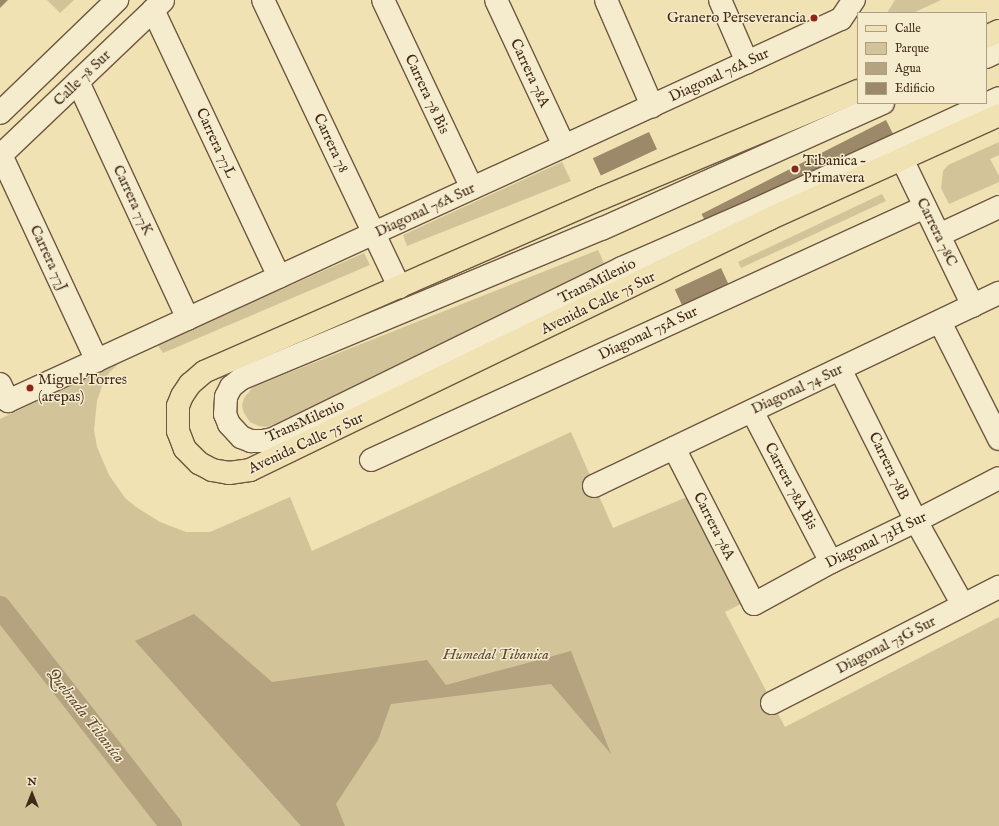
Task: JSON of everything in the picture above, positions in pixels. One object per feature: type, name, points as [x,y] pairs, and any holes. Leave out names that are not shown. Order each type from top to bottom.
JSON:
[{"type":"main road","points":[[987,37],[999,31]]},
{"type":"main road","name":"Avenida Calle 75 Sur","points":[[857,90],[399,286],[198,376],[186,389],[178,406],[178,431],[185,449],[199,462],[212,470],[229,473],[250,470],[769,219],[999,115]]},
{"type":"street","points":[[0,113],[117,0]]},
{"type":"street","name":"Carrera 78","points":[[263,0],[399,286]]},
{"type":"street","name":"Carrera 78 Bis","points":[[383,0],[472,188]]},
{"type":"street","name":"Carrera 78A","points":[[496,0],[564,146]]},
{"type":"street","points":[[606,0],[652,106]]},
{"type":"street","points":[[720,0],[747,62]]},
{"type":"street","points":[[837,9],[854,0]]},
{"type":"street","name":"Calle 78 Sur","points":[[1,155],[158,5]]},
{"type":"street","name":"Carrera 77L","points":[[158,5],[279,277]]},
{"type":"street","name":"Diagonal 76A Sur","points":[[4,393],[97,361],[652,106],[747,62],[837,9]]},
{"type":"street","points":[[987,57],[999,51]]},
{"type":"street","name":"Carrera 77K","points":[[78,82],[188,318]]},
{"type":"street","name":"TransMilenio","points":[[987,104],[999,98]]},
{"type":"street","name":"TransMilenio","points":[[881,104],[602,228],[242,378],[231,387],[226,398],[225,414],[237,433],[246,439],[257,442],[273,439],[622,268],[757,209],[986,104]]},
{"type":"street","name":"Carrera 77J","points":[[1,155],[97,361]]},
{"type":"street","name":"Carrera 78C","points":[[902,159],[973,306]]},
{"type":"street","name":"Diagonal 75A Sur","points":[[371,460],[925,207]]},
{"type":"street","points":[[939,235],[999,207]]},
{"type":"street","name":"Diagonal 74 Sur","points":[[594,486],[999,293]]},
{"type":"street","points":[[940,322],[999,439]]},
{"type":"street","name":"Carrera 78B","points":[[840,369],[916,521],[963,605]]},
{"type":"street","name":"Carrera 78A Bis","points":[[752,411],[831,562]]},
{"type":"street","name":"Carrera 78A","points":[[674,448],[754,604]]},
{"type":"street","name":"Diagonal 73H Sur","points":[[754,604],[831,562],[916,521],[999,478]]},
{"type":"street","name":"Diagonal 73G Sur","points":[[772,702],[999,587]]},
{"type":"green space","points":[[47,0],[74,0],[60,13]]},
{"type":"green space","points":[[895,0],[941,0],[915,12],[888,12]]},
{"type":"green space","points":[[999,142],[999,155],[990,159],[999,176],[999,182],[949,204],[941,188],[943,171],[948,165]]},
{"type":"green space","points":[[562,162],[571,181],[407,246],[403,235]]},
{"type":"green space","points":[[882,194],[886,201],[741,268],[738,262]]},
{"type":"green space","points":[[598,250],[605,265],[278,423],[267,427],[259,426],[250,422],[244,413],[242,406],[244,398],[253,387]]},
{"type":"green space","points":[[364,253],[370,265],[163,353],[157,344]]},
{"type":"green space","name":"Humedal Tibanica","points":[[121,361],[109,373],[102,386],[97,401],[94,430],[97,447],[109,475],[125,498],[136,507],[160,522],[186,532],[210,532],[290,497],[312,551],[571,432],[613,528],[687,497],[741,604],[725,612],[785,727],[999,617],[999,826],[0,826],[0,419]]},
{"type":"water","points":[[194,614],[272,682],[427,660],[446,685],[571,651],[611,754],[551,684],[391,704],[378,740],[336,804],[345,826],[301,826],[135,641]]},
{"type":"building","points":[[0,0],[8,0],[0,8]]},
{"type":"building","name":"Tibanica – Primavera","points":[[886,120],[893,134],[709,228],[702,214]]},
{"type":"building","points":[[649,132],[657,149],[601,175],[593,158]]},
{"type":"building","points":[[721,268],[728,283],[682,305],[675,290]]},
{"type":"waterway","name":"Quebrada Tibaníca","points":[[0,607],[171,826]]},
{"type":"place","name":"Granero Perseverancia","points":[[814,18]]},
{"type":"place","name":"Tibanica – Primavera","points":[[795,169]]},
{"type":"place","name":"Miguel Torres (arepas)","points":[[30,388]]}]
